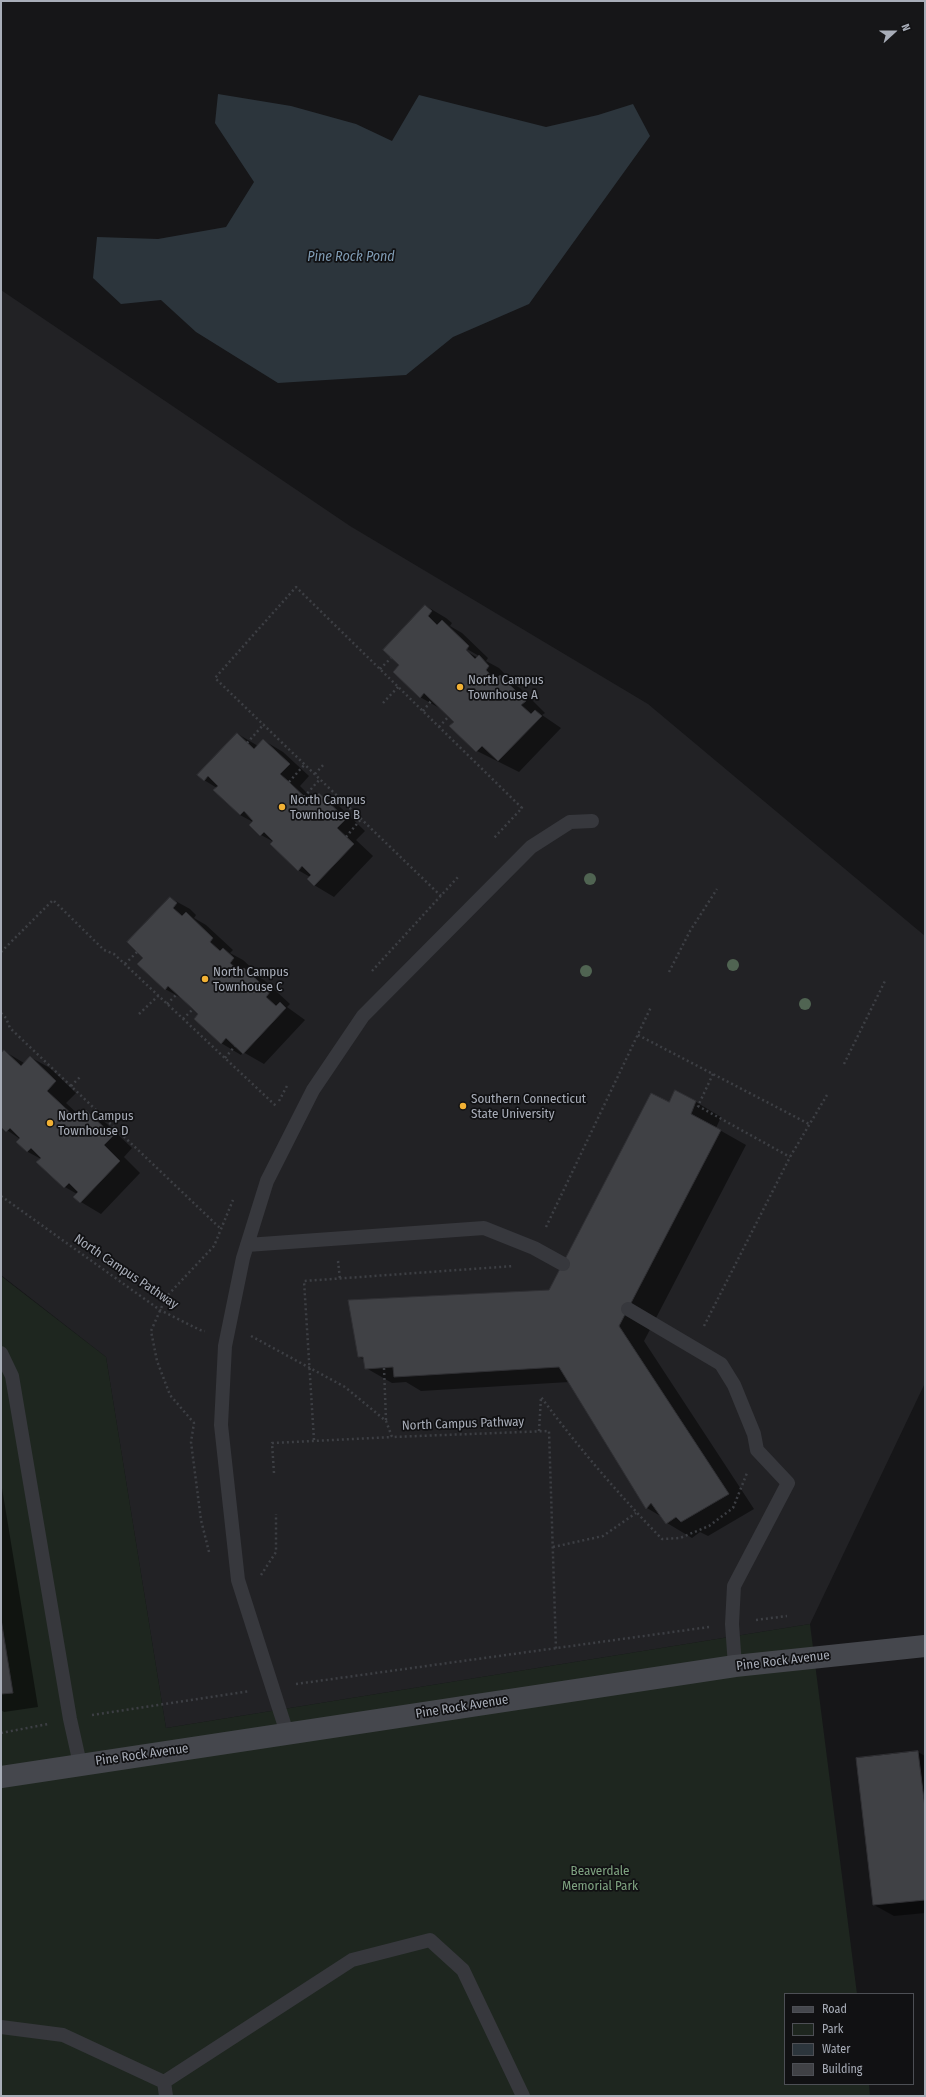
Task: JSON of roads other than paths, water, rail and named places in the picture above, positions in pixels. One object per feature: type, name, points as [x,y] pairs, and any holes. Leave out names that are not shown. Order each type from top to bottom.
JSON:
[{"type":"street","name":"Pine Rock Avenue","points":[[1,1777],[735,1666],[925,1646]]},
{"type":"lane","points":[[287,1733],[271,1688],[238,1580],[221,1425],[227,1333],[247,1245],[267,1180],[313,1090],[363,1016],[531,848],[570,822],[592,821]]},
{"type":"lane","points":[[247,1245],[484,1228],[534,1248],[562,1264]]},
{"type":"lane","points":[[628,1309],[721,1364],[734,1385],[754,1434],[757,1450],[788,1483],[734,1586],[732,1624],[735,1666]]},
{"type":"lane","points":[[1,1353],[12,1376],[70,1719],[80,1764]]},
{"type":"lane","points":[[164,2082],[352,1960],[430,1940],[463,1970],[524,2096]]},
{"type":"lane","points":[[1,2027],[64,2035],[164,2082]]},
{"type":"lane","points":[[164,2082],[166,2096]]},
{"type":"water","name":"Pine Rock Pond","points":[[218,94],[291,106],[356,124],[392,141],[419,95],[546,127],[598,115],[633,104],[650,136],[529,304],[453,337],[406,375],[278,383],[196,332],[161,300],[121,304],[93,278],[97,237],[158,239],[226,227],[254,182],[215,123]]},
{"type":"place","name":"North Campus Townhouse A","points":[[460,687]]},
{"type":"place","name":"North Campus Townhouse B","points":[[282,807]]},
{"type":"place","name":"North Campus Townhouse C","points":[[205,979]]},
{"type":"place","name":"Southern Connecticut State University","points":[[463,1106]]},
{"type":"place","name":"North Campus Townhouse D","points":[[50,1123]]},
{"type":"park label","name":"Beaverdale Memorial Park","points":[[600,1878]]}]
